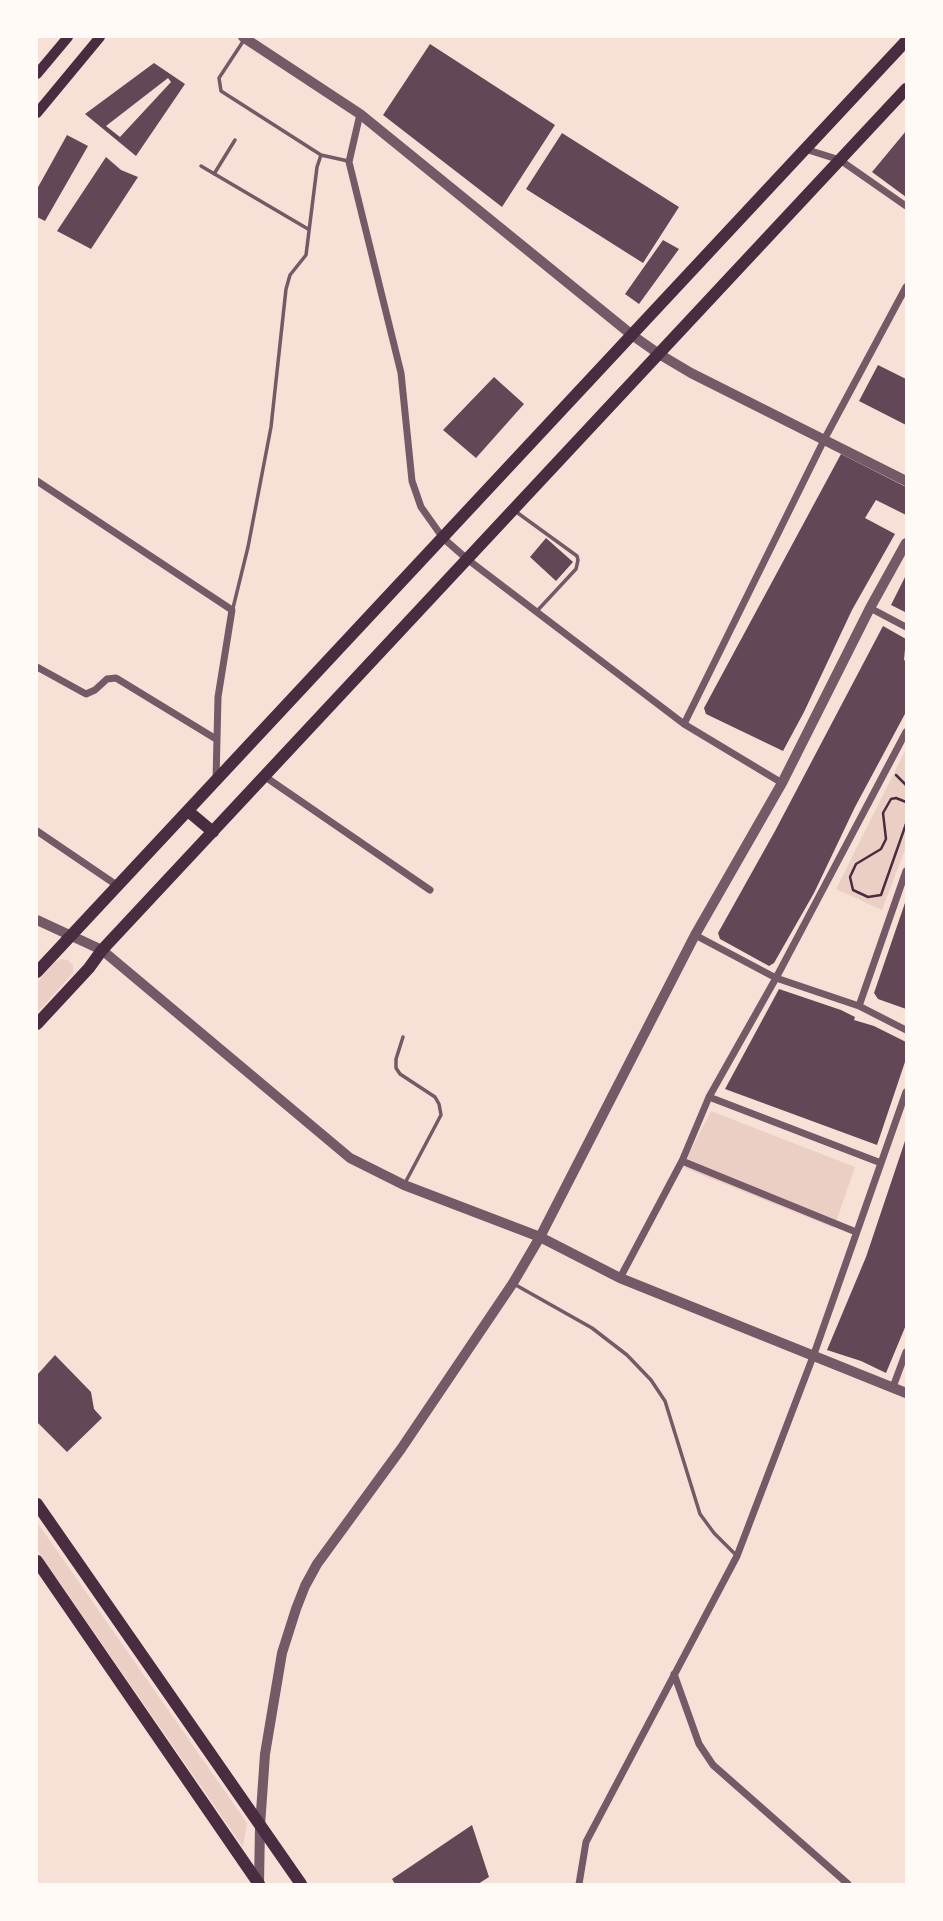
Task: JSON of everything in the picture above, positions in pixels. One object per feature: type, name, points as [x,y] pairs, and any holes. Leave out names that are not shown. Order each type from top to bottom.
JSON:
[{"type":"highway","points":[[37,972],[906,41]]},
{"type":"highway","points":[[37,1024],[89,968],[102,950],[906,89]]},
{"type":"highway","points":[[188,811],[213,832]]},
{"type":"highway","points":[[37,1504],[300,1884]]},
{"type":"highway","points":[[37,1561],[259,1884]]},
{"type":"main road","points":[[37,74],[68,37]]},
{"type":"main road","points":[[37,114],[100,37]]},
{"type":"street","points":[[244,38],[360,114],[659,354],[691,373],[906,481]]},
{"type":"street","points":[[360,114],[349,162],[401,373],[414,490],[421,507],[443,538],[467,559],[684,724],[782,783]]},
{"type":"street","points":[[805,149],[840,160],[906,206]]},
{"type":"street","points":[[684,724],[825,438],[903,300],[906,287]]},
{"type":"street","points":[[37,481],[232,610],[218,697],[216,781]]},
{"type":"street","points":[[259,1884],[265,1754],[277,1675],[288,1632],[305,1586],[317,1564],[401,1449],[513,1283],[540,1237],[695,935],[782,783],[870,608],[906,543]]},
{"type":"street","points":[[870,608],[906,627]]},
{"type":"street","points":[[37,667],[86,694],[107,679],[116,678],[216,739]]},
{"type":"street","points":[[620,1278],[682,1161],[709,1097],[776,978],[906,732]]},
{"type":"street","points":[[264,776],[430,890]]},
{"type":"street","points":[[37,831],[118,886]]},
{"type":"street","points":[[859,1006],[906,871]]},
{"type":"street","points":[[37,920],[102,950],[350,1158],[404,1185],[540,1237],[620,1278],[906,1393]]},
{"type":"street","points":[[695,935],[776,978],[859,1006],[906,1030]]},
{"type":"street","points":[[579,1884],[586,1842],[737,1556],[814,1354],[906,1093]]},
{"type":"street","points":[[709,1097],[881,1163]]},
{"type":"street","points":[[682,1161],[856,1231]]},
{"type":"street","points":[[893,1387],[906,1352]]},
{"type":"street","points":[[674,1674],[699,1744],[713,1765],[848,1884]]},
{"type":"lane","points":[[244,38],[219,78],[221,91],[321,155],[349,162]]},
{"type":"lane","points":[[214,173],[235,140]]},
{"type":"lane","points":[[232,610],[248,547],[271,427],[286,289],[290,275],[306,255],[315,177],[321,155]]},
{"type":"lane","points":[[201,166],[308,229]]},
{"type":"lane","points":[[514,510],[577,556],[578,560],[576,569],[537,611]]},
{"type":"lane","points":[[403,1037],[396,1068],[400,1074],[435,1097],[441,1115],[404,1185]]},
{"type":"lane","points":[[513,1283],[592,1328],[627,1355],[651,1380],[665,1401],[701,1514],[714,1533],[737,1556]]},
{"type":"path","points":[[896,775],[906,785]]},
{"type":"path","points":[[906,801],[891,799],[883,813],[886,839],[881,849],[856,864],[850,877],[853,890],[868,897],[881,895],[906,824]]},
{"type":"shaded area","points":[[906,749],[906,847],[882,910],[836,889]]},
{"type":"shaded area","points":[[61,959],[68,960],[73,965],[73,973],[37,1013],[37,982]]},
{"type":"shaded area","points":[[711,1111],[855,1167],[834,1228],[682,1167]]},
{"type":"shaded area","points":[[37,1522],[247,1823],[243,1847],[37,1550]]},
{"type":"building","points":[[430,44],[555,125],[502,207],[383,115]]},
{"type":"building","points":[[154,63],[185,84],[136,156],[85,114]],"holes":[[[168,78],[171,82],[120,137],[106,126]]]},
{"type":"building","points":[[906,131],[906,197],[872,172]]},
{"type":"building","points":[[562,133],[679,207],[643,263],[526,189]]},
{"type":"building","points":[[67,135],[88,146],[45,221],[37,217],[37,189]]},
{"type":"building","points":[[106,157],[121,170],[138,177],[91,249],[57,231]]},
{"type":"building","points":[[663,240],[679,249],[639,304],[625,294]]},
{"type":"building","points":[[878,365],[906,379],[906,425],[859,401]]},
{"type":"building","points":[[494,377],[524,404],[476,458],[443,430]]},
{"type":"building","points":[[841,454],[906,487],[906,515],[876,500],[865,518],[895,534],[852,610],[783,751],[706,714],[704,708]]},
{"type":"building","points":[[546,538],[573,562],[556,581],[530,557]]},
{"type":"building","points":[[906,575],[906,609],[905,612],[891,605]]},
{"type":"building","points":[[883,626],[906,639],[906,712],[855,807],[814,893],[774,963],[769,966],[720,939],[718,933]]},
{"type":"building","points":[[906,900],[906,1009],[878,999],[874,993]]},
{"type":"building","points":[[779,989],[841,1010],[855,1017],[854,1020],[874,1026],[906,1042],[906,1059],[877,1145],[725,1089]]},
{"type":"building","points":[[906,1138],[906,1325],[886,1373],[861,1361],[827,1350],[866,1257]]},
{"type":"building","points":[[55,1355],[91,1392],[94,1409],[102,1418],[67,1452],[37,1422],[37,1375]]},
{"type":"building","points":[[472,1825],[489,1877],[478,1884],[395,1884],[392,1879]]}]
